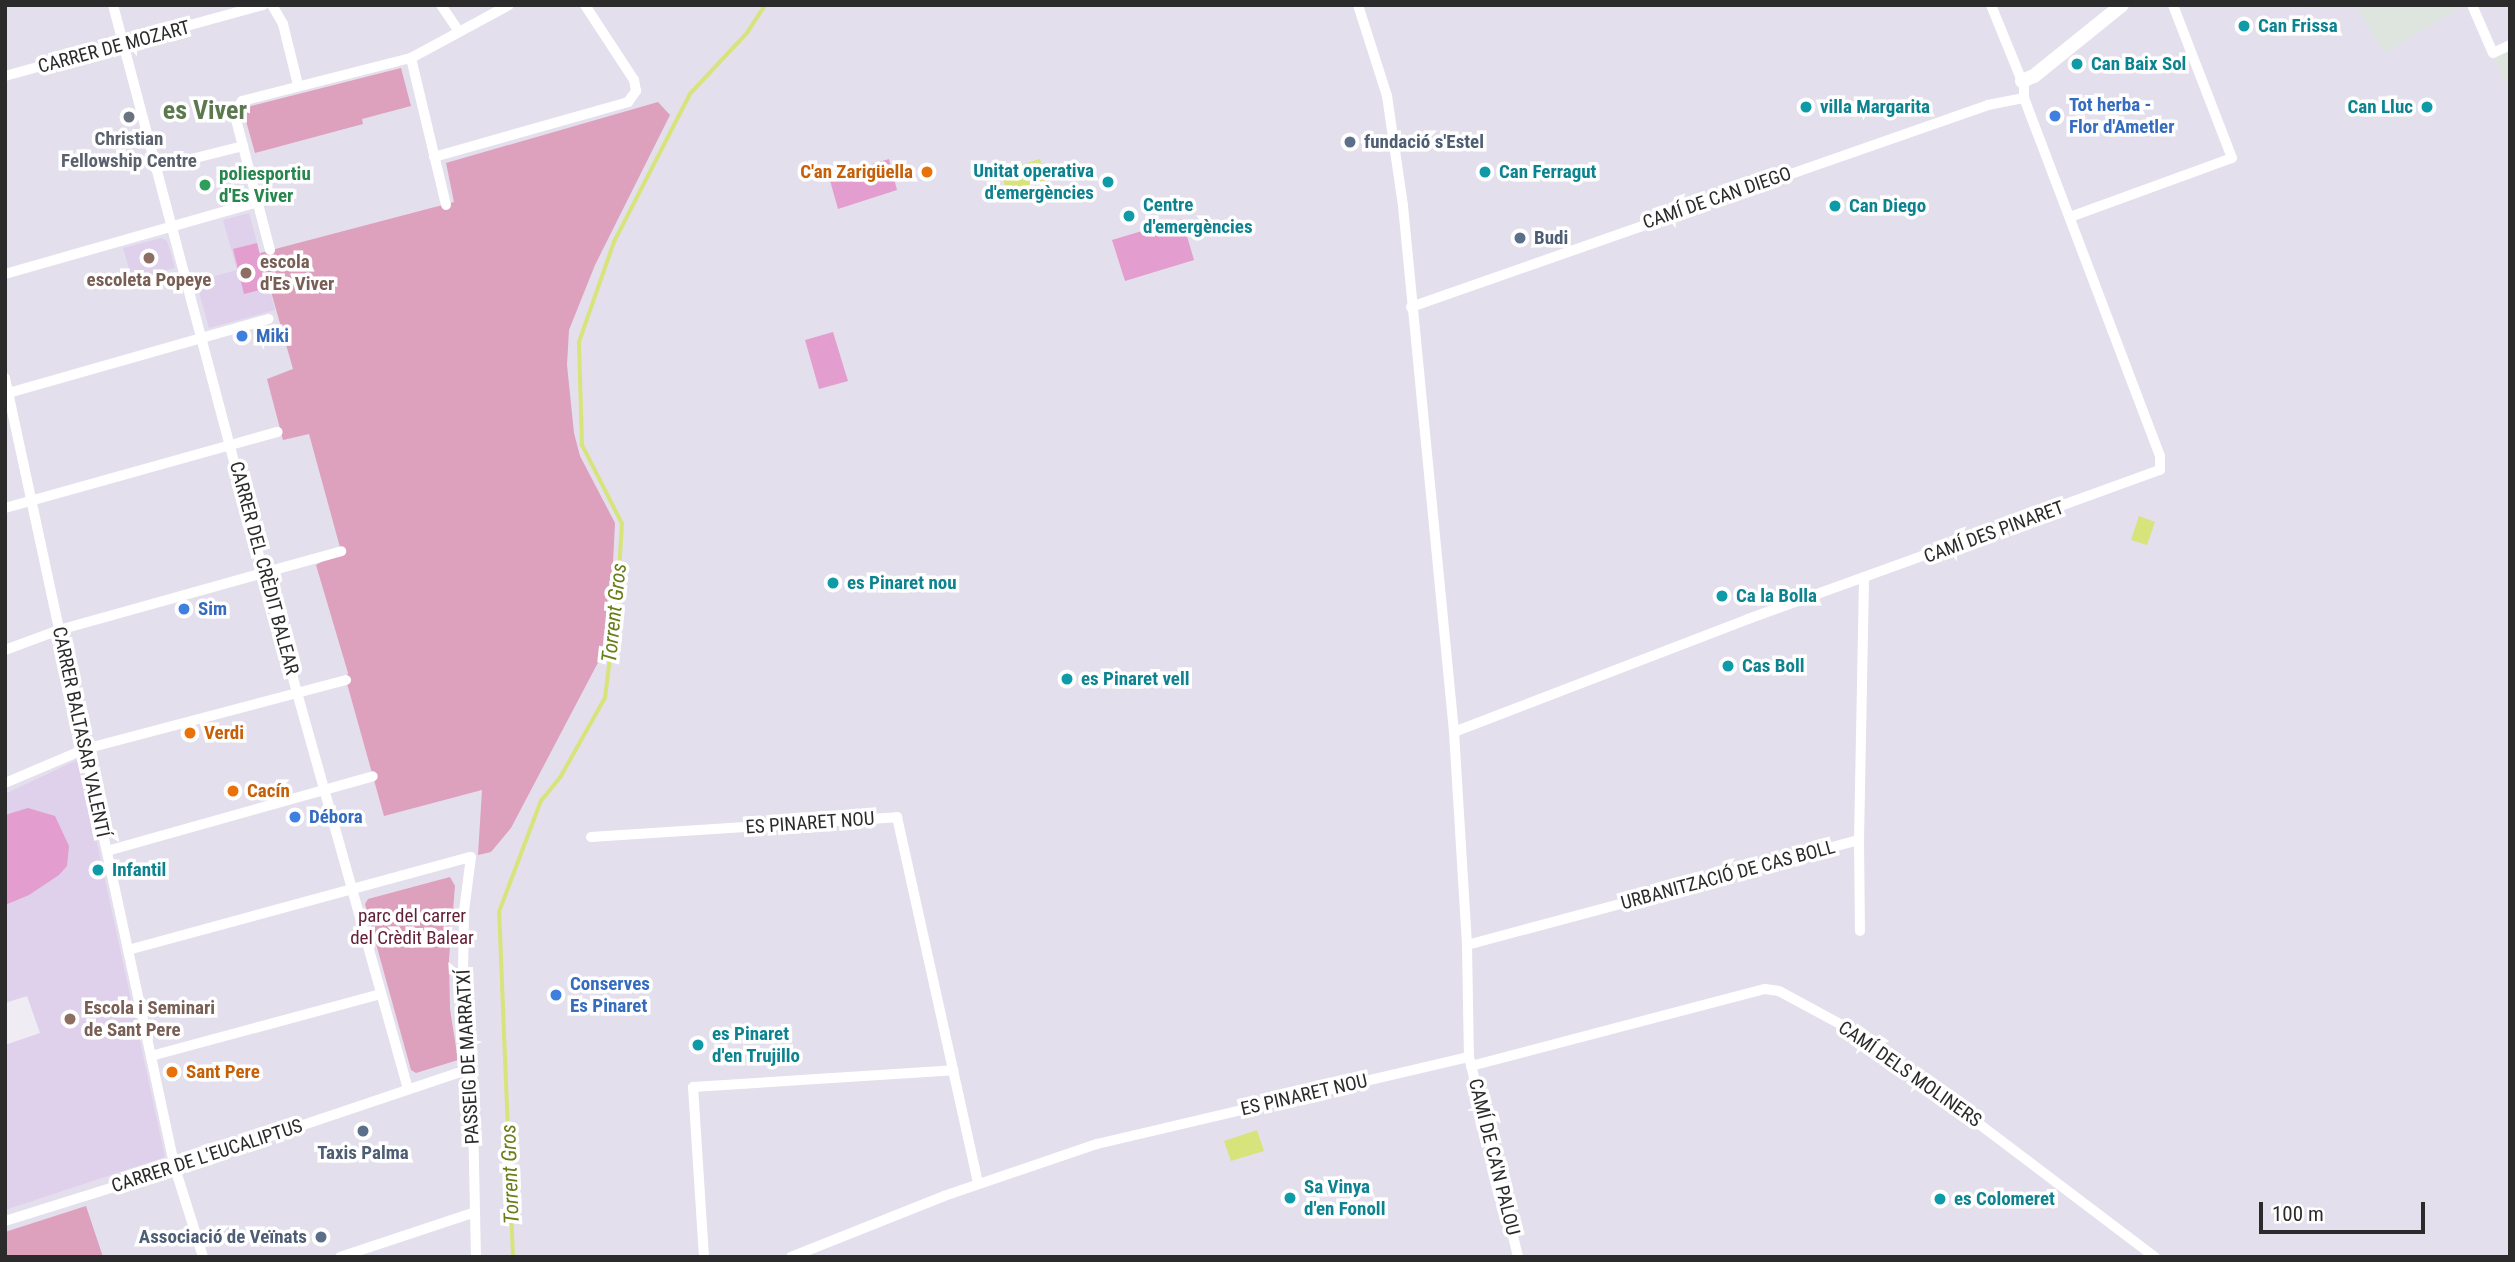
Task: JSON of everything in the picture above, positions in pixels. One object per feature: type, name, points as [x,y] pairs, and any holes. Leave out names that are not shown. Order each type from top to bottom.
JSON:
[{"type":"street","name":"CARRER DEL CRÈDIT BALEAR","points":[[113,5],[263,571],[408,1089]]},
{"type":"street","name":"CARRER DE MOZART","points":[[5,76],[123,46],[263,5]]},
{"type":"street","points":[[272,5],[283,24],[298,85]]},
{"type":"street","points":[[441,5],[460,32]]},
{"type":"street","points":[[270,250],[234,112],[237,105],[242,101],[298,85],[411,58],[509,5]]},
{"type":"street","points":[[434,157],[628,102],[636,91],[634,80],[584,5]]},
{"type":"street","name":"CAMÍ DE CA'N PALOU","points":[[1358,5],[1387,96],[1403,206],[1454,732],[1467,945],[1470,1062],[1518,1257]]},
{"type":"street","name":"CAMÍ DES PINARET","points":[[1454,732],[1748,619],[2160,470],[2160,456],[2024,98],[2022,81],[1991,5]]},
{"type":"street","points":[[2022,81],[2034,76],[2122,5]]},
{"type":"street","points":[[2070,217],[2232,158],[2173,5]]},
{"type":"street","points":[[2472,5],[2493,54],[2510,45]]},
{"type":"street","points":[[411,58],[446,205]]},
{"type":"street","name":"CAMÍ DE CAN DIEGO","points":[[1411,307],[1975,109],[2024,98]]},
{"type":"street","points":[[155,168],[243,146]]},
{"type":"street","points":[[5,274],[172,229],[258,202]]},
{"type":"street","points":[[7,393],[269,319]]},
{"type":"street","name":"CARRER BALTASAR VALENTÍ","points":[[5,378],[175,1168],[203,1257]]},
{"type":"street","points":[[5,508],[278,432]]},
{"type":"street","points":[[5,650],[59,630],[341,551]]},
{"type":"street","name":"URBANITZACIÓ DE CAS BOLL","points":[[1467,945],[1859,840],[1864,579]]},
{"type":"street","points":[[5,783],[85,749],[346,680]]},
{"type":"street","points":[[107,851],[373,776]]},
{"type":"street","name":"ES PINARET NOU","points":[[591,837],[897,817],[978,1183]]},
{"type":"street","points":[[1859,840],[1860,930]]},
{"type":"street","name":"PASSEIG DE MARRATXÍ","points":[[353,890],[471,857],[464,911],[463,973],[472,1068],[476,1257]]},
{"type":"street","points":[[128,950],[353,890]]},
{"type":"street","name":"CAMÍ DELS MOLINERS","points":[[1470,1062],[1765,989],[1779,991],[1864,1037],[2155,1257]]},
{"type":"street","points":[[151,1056],[380,994]]},
{"type":"street","name":"ES PINARET NOU","points":[[791,1257],[978,1183],[1127,1135],[1470,1062]]},
{"type":"street","name":"CARRER DE L'EUCALIPTUS","points":[[5,1221],[175,1168],[472,1068]]},
{"type":"street","points":[[704,1257],[693,1087],[953,1070]]},
{"type":"street","points":[[340,1257],[475,1212]]},
{"type":"shaded area","points":[[2356,5],[2462,5],[2463,6],[2384,53]]},
{"type":"shaded area","points":[[2510,49],[2510,94],[2494,58]]},
{"type":"shaded area","points":[[889,159],[897,190],[838,209],[829,177]]},
{"type":"shaded area","points":[[1040,159],[1046,180],[1007,191],[1000,171]]},
{"type":"shaded area","name":"escola d'Es Viver","points":[[249,213],[275,310],[209,328],[196,281],[237,270],[223,220]]},
{"type":"shaded area","points":[[1182,219],[1194,260],[1125,281],[1112,240]]},
{"type":"shaded area","name":"escoleta Popeye","points":[[161,238],[167,241],[175,268],[132,279],[123,248]]},
{"type":"shaded area","points":[[257,243],[268,288],[244,294],[233,249]]},
{"type":"shaded area","points":[[833,332],[848,381],[819,389],[805,340]]},
{"type":"shaded area","points":[[2139,516],[2155,522],[2147,545],[2131,540]]},
{"type":"shaded area","name":"Escola i Seminari de Sant Pere","points":[[79,759],[165,1157],[5,1210],[5,794]]},
{"type":"shaded area","points":[[28,808],[55,816],[69,846],[67,866],[59,875],[29,895],[5,905],[5,815]]},
{"type":"shaded area","points":[[27,996],[40,1033],[5,1045],[5,1003]]},
{"type":"shaded area","points":[[1257,1130],[1264,1151],[1231,1161],[1224,1141]]},
{"type":"green space","points":[[401,68],[411,106],[362,119],[363,124],[255,153],[244,114],[247,107]]},
{"type":"green space","points":[[658,102],[670,115],[595,265],[569,330],[567,365],[574,433],[580,456],[615,523],[611,603],[603,653],[511,828],[491,852],[478,855],[482,790],[384,816],[346,680],[348,673],[316,565],[341,551],[309,434],[283,440],[267,379],[293,369],[260,253],[454,202],[446,163]]},
{"type":"green space","name":"parc del carrer del Crèdit Balear","points":[[450,877],[455,886],[449,959],[450,1009],[458,1060],[416,1073],[411,1070],[365,904],[368,899]]},
{"type":"green space","points":[[86,1206],[103,1257],[5,1257],[5,1232]]},
{"type":"waterway","name":"Torrent Gros","points":[[513,1257],[499,912],[541,801],[561,776],[605,698],[617,603],[622,524],[582,445],[579,342],[614,242],[690,94],[747,33],[765,5]]},
{"type":"place","name":"Can Frissa","points":[[2244,26]]},
{"type":"place","name":"Can Baix Sol","points":[[2077,64]]},
{"type":"place","name":"villa Margarita","points":[[1806,107]]},
{"type":"place","name":"Can Lluc","points":[[2427,107]]},
{"type":"place","name":"Tot herba - Flor d'Ametler","points":[[2055,116]]},
{"type":"place","name":"Christian Fellowship Centre","points":[[129,117]]},
{"type":"place","name":"fundació s'Estel","points":[[1350,142]]},
{"type":"place","name":"C'an Zarigüella","points":[[927,172]]},
{"type":"place","name":"Can Ferragut","points":[[1485,172]]},
{"type":"place","name":"Unitat operativa d'emergències","points":[[1108,182]]},
{"type":"place","name":"poliesportiu d'Es Viver","points":[[205,185]]},
{"type":"place","name":"Can Diego","points":[[1835,206]]},
{"type":"place","name":"Centre d'emergències","points":[[1129,216]]},
{"type":"place","name":"Budi","points":[[1520,238]]},
{"type":"place","name":"escoleta Popeye","points":[[149,258]]},
{"type":"place","name":"escola d'Es Viver","points":[[246,273]]},
{"type":"place","name":"Miki","points":[[242,336]]},
{"type":"place","name":"es Pinaret nou","points":[[833,583]]},
{"type":"place","name":"Ca la Bolla","points":[[1722,596]]},
{"type":"place","name":"Sim","points":[[184,609]]},
{"type":"place","name":"Cas Boll","points":[[1728,666]]},
{"type":"place","name":"es Pinaret vell","points":[[1067,679]]},
{"type":"place","name":"Verdi","points":[[190,733]]},
{"type":"place","name":"Cacín","points":[[233,791]]},
{"type":"place","name":"Débora","points":[[295,817]]},
{"type":"place","name":"Infantil","points":[[98,870]]},
{"type":"place","name":"Conserves Es Pinaret","points":[[556,995]]},
{"type":"place","name":"Escola i Seminari de Sant Pere","points":[[70,1019]]},
{"type":"place","name":"es Pinaret d'en Trujillo","points":[[698,1045]]},
{"type":"place","name":"Sant Pere","points":[[172,1072]]},
{"type":"place","name":"Taxis Palma","points":[[363,1131]]},
{"type":"place","name":"Sa Vinya d'en Fonoll","points":[[1290,1198]]},
{"type":"place","name":"es Colomeret","points":[[1940,1199]]},
{"type":"place","name":"Associació de Veïnats","points":[[321,1237]]},
{"type":"district","name":"es Viver","points":[[205,111]]}]
